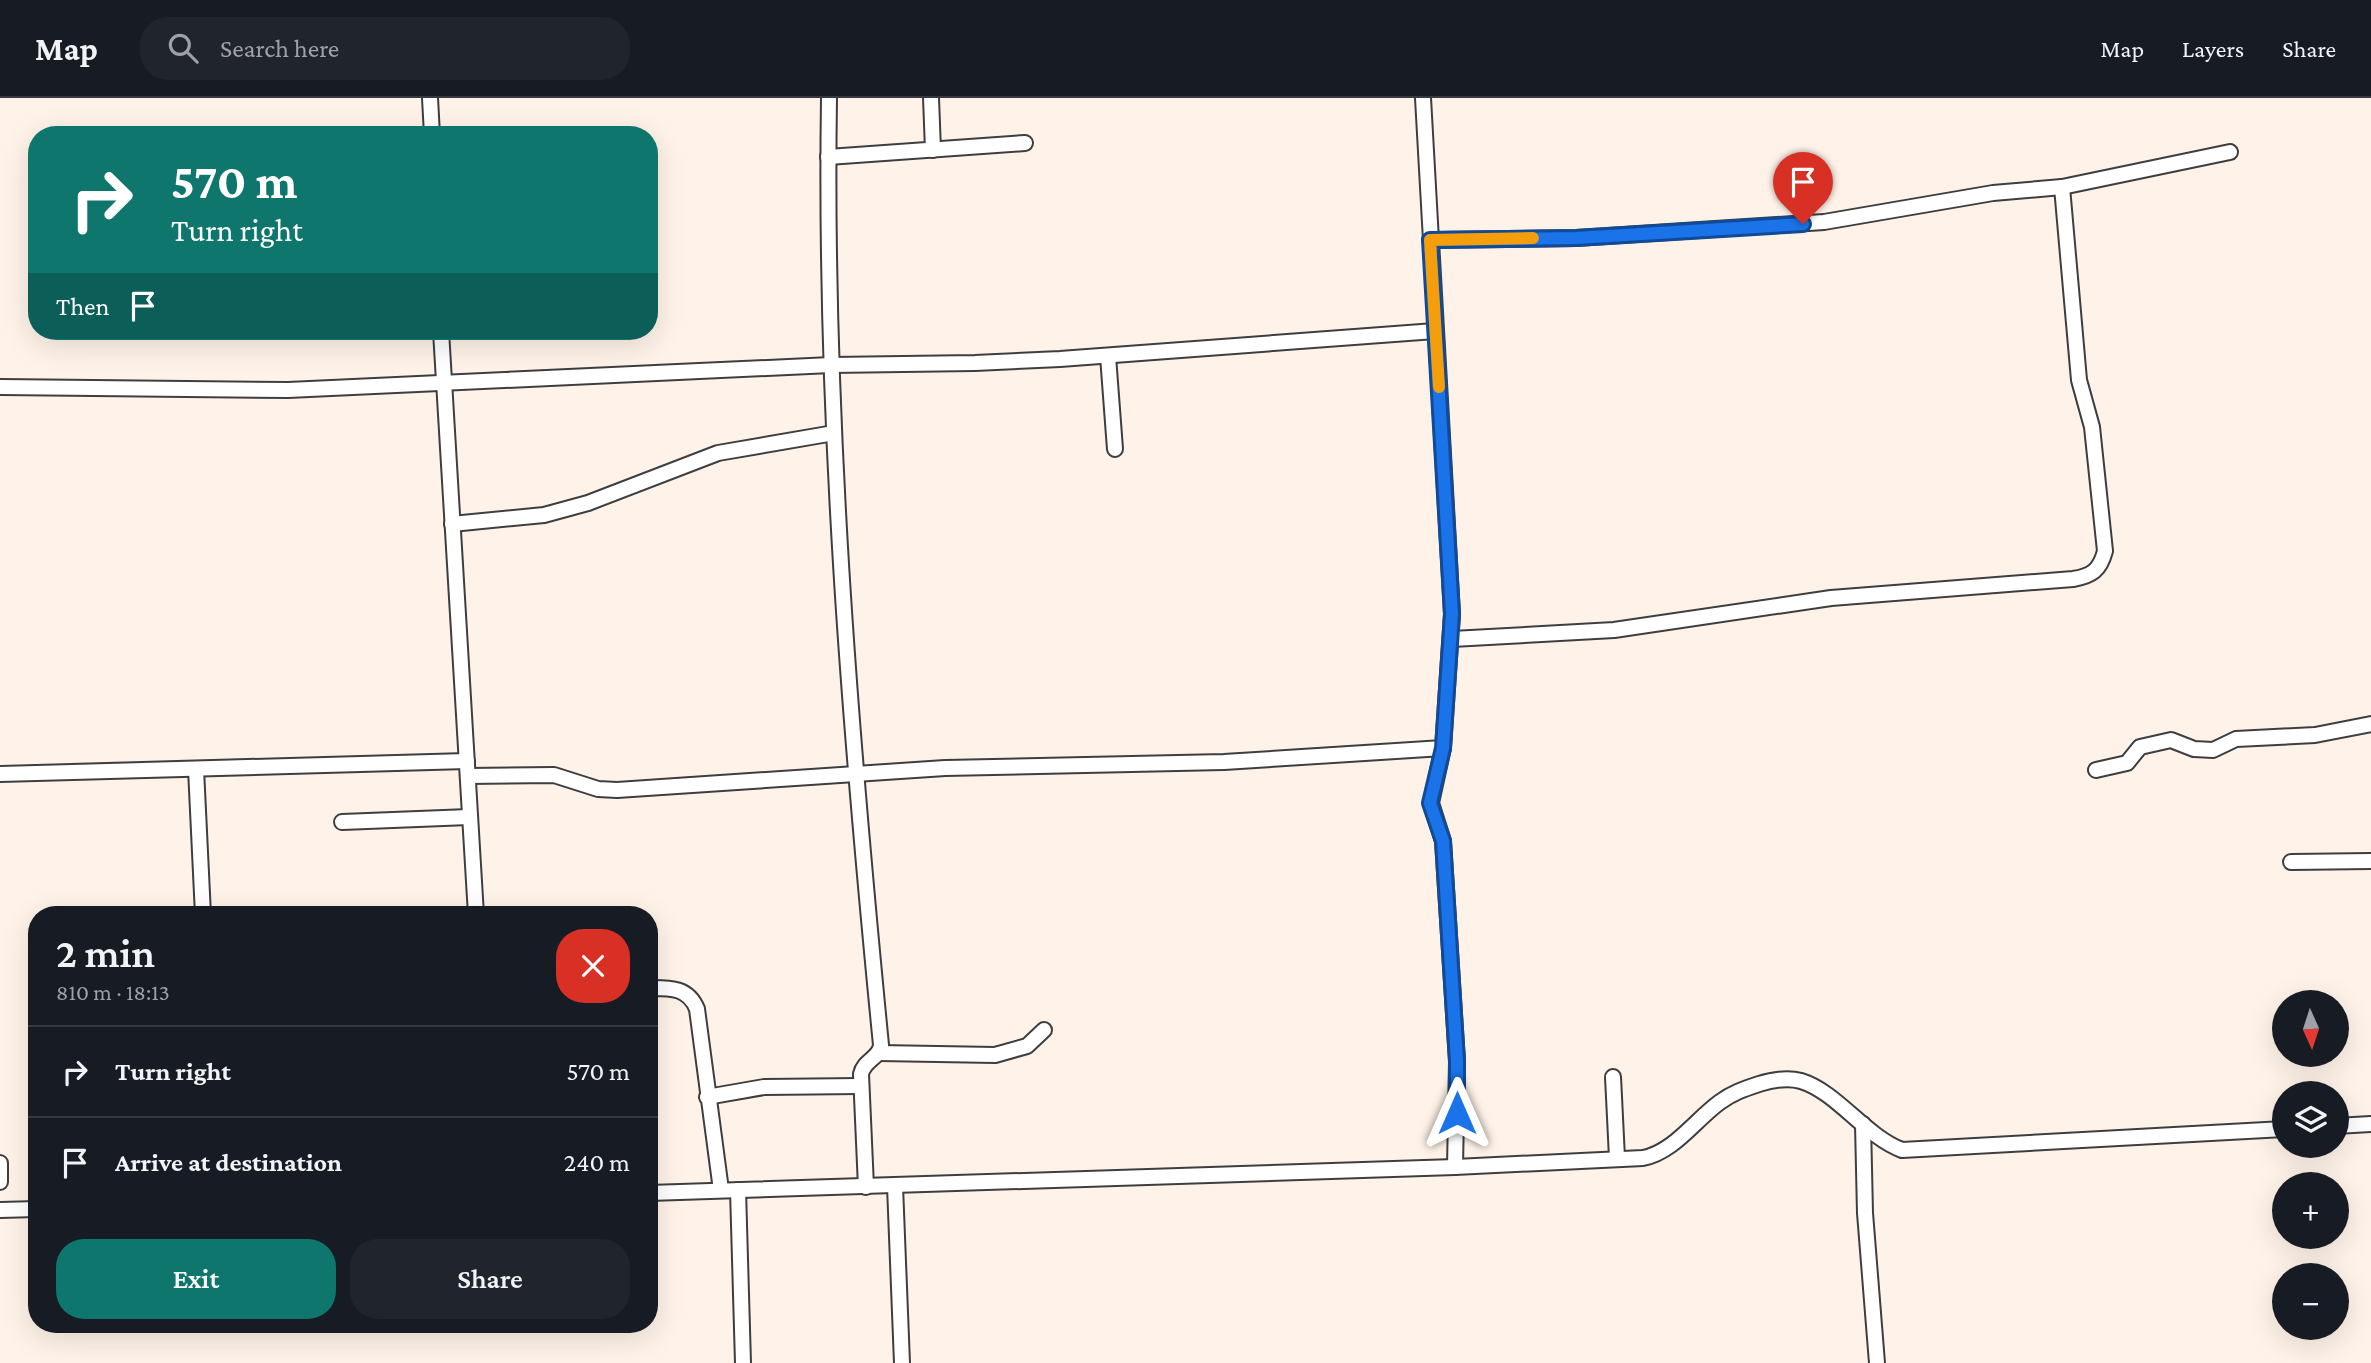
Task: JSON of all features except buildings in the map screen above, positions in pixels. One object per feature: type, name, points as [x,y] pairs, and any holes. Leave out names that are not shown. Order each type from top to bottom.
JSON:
[{"type":"street","points":[[430,98],[432,126]]},
{"type":"street","points":[[829,98],[834,433],[855,774],[881,1045],[879,1053],[862,1068],[860,1086],[866,1187]]},
{"type":"street","points":[[931,98],[933,150]]},
{"type":"street","points":[[1423,98],[1452,639],[1443,748],[1430,803],[1443,841],[1457,1061],[1455,1167]]},
{"type":"street","points":[[828,158],[1025,143]]},
{"type":"street","points":[[1430,240],[1576,238],[1759,229],[1861,217],[1993,193],[2062,187],[2230,152]]},
{"type":"street","points":[[1452,639],[1614,630],[1795,602],[2073,579],[2095,572],[2105,551],[2092,427],[2078,368],[2062,187]]},
{"type":"street","points":[[0,387],[233,390],[831,365],[1056,360],[1435,331]]},
{"type":"street","points":[[442,340],[474,906]]},
{"type":"street","points":[[1108,356],[1115,449]]},
{"type":"street","points":[[452,524],[544,515],[588,503],[718,453],[834,433]]},
{"type":"street","points":[[2095,770],[2127,763],[2140,747],[2171,740],[2194,749],[2213,750],[2236,739],[2315,734],[2371,724]]},
{"type":"street","points":[[468,776],[554,775],[608,790],[942,768],[1224,762],[1443,748]]},
{"type":"street","points":[[0,774],[467,761]]},
{"type":"street","points":[[196,769],[203,906]]},
{"type":"street","points":[[342,822],[469,817]]},
{"type":"street","points":[[2291,862],[2371,861]]},
{"type":"street","points":[[658,989],[684,992],[694,1003],[721,1191]]},
{"type":"street","points":[[879,1053],[995,1055],[1027,1046],[1044,1030]]},
{"type":"street","points":[[1613,1077],[1617,1158]]},
{"type":"street","points":[[658,1193],[1455,1167],[1659,1154],[1726,1097],[1775,1080],[1793,1079],[1811,1085],[1894,1147],[1912,1151],[2272,1130]]},
{"type":"street","points":[[707,1097],[764,1087],[860,1086]]},
{"type":"street","points":[[1863,1124],[1866,1213],[1877,1363]]},
{"type":"street","points":[[2349,1125],[2371,1124]]},
{"type":"street","points":[[0,1163],[0,1182]]},
{"type":"street","points":[[895,1186],[902,1363]]},
{"type":"street","points":[[738,1190],[743,1363]]},
{"type":"street","points":[[0,1210],[28,1209]]},
{"type":"slow traffic","points":[[1439,387],[1430,240],[1533,238]]},
{"type":"route","points":[[1457,1113],[1457,1061],[1443,841],[1440,825],[1430,803],[1443,748],[1452,639],[1430,240],[1576,238],[1759,229],[1803,224]]}]
